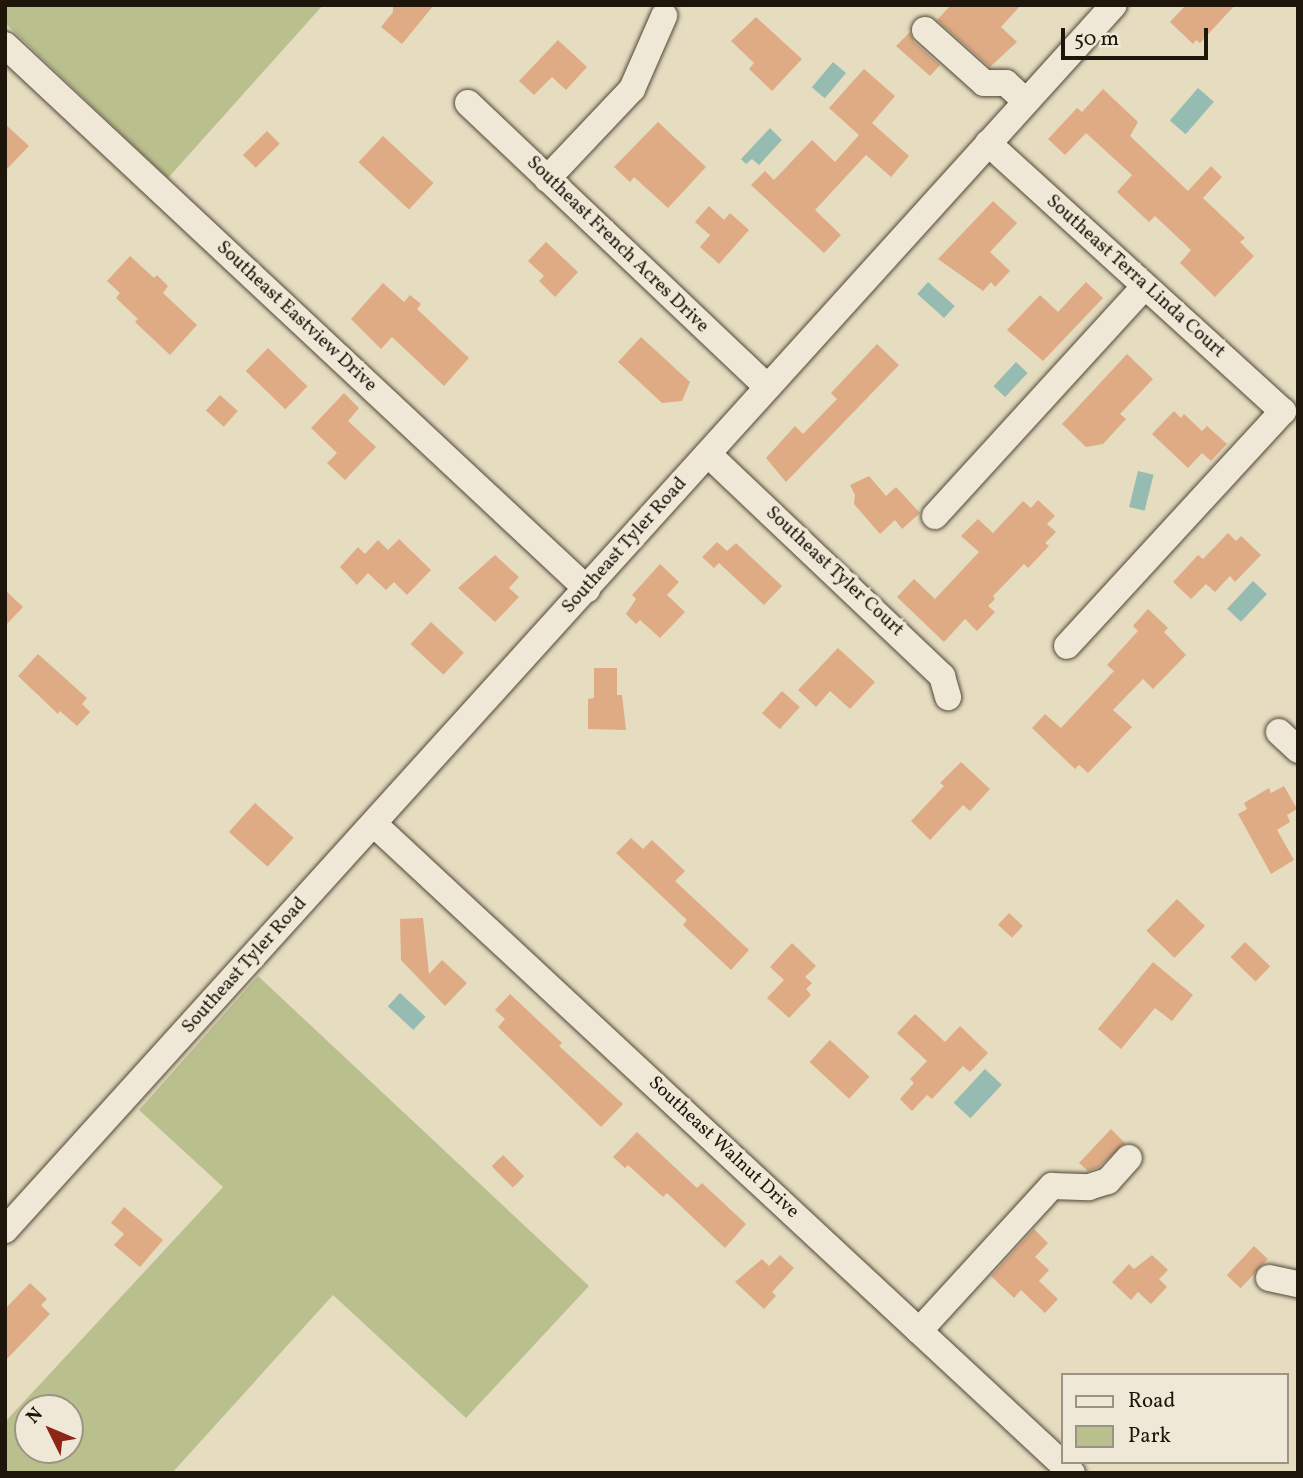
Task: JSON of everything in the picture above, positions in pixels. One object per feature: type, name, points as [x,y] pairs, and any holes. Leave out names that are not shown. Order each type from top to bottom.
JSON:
[{"type":"street","name":"Southeast Tyler Road","points":[[5,1230],[1114,5]]},
{"type":"street","points":[[547,178],[632,89],[664,16]]},
{"type":"street","points":[[925,30],[984,83],[1006,83],[1025,102]]},
{"type":"street","name":"Southeast Eastview Drive","points":[[5,44],[587,589]]},
{"type":"street","name":"Southeast French Acres Drive","points":[[468,103],[766,387]]},
{"type":"street","name":"Southeast Terra Linda Court","points":[[988,144],[1283,411],[1067,646]]},
{"type":"street","points":[[935,516],[1144,286]]},
{"type":"street","name":"Southeast Tyler Court","points":[[708,454],[942,676],[948,697]]},
{"type":"street","name":"Southeast Walnut Drive","points":[[374,824],[1062,1464]]},
{"type":"street","points":[[919,1331],[1052,1186],[1089,1187],[1108,1181],[1129,1158]]},
{"type":"street","points":[[1269,1278],[1298,1283]]},
{"type":"green space","points":[[5,5],[323,5],[168,178],[5,23]]},
{"type":"green space","points":[[258,976],[589,1286],[466,1418],[333,1295],[172,1473],[5,1473],[5,1422],[14,1412],[14,1464],[84,1464],[84,1394],[31,1394],[223,1187],[139,1110]]},
{"type":"water","points":[[833,62],[846,73],[825,98],[812,87]]},
{"type":"water","points":[[1198,88],[1214,102],[1186,134],[1170,120]]},
{"type":"water","points":[[770,128],[782,140],[759,165],[752,159],[746,164],[741,159]]},
{"type":"water","points":[[928,282],[955,306],[944,318],[917,294]]},
{"type":"water","points":[[1016,362],[1028,373],[1005,397],[993,386]]},
{"type":"water","points":[[1138,471],[1154,475],[1145,511],[1129,507]]},
{"type":"water","points":[[1253,581],[1267,594],[1241,622],[1227,609]]},
{"type":"water","points":[[400,993],[426,1017],[413,1030],[388,1006]]},
{"type":"water","points":[[985,1069],[1002,1085],[970,1118],[954,1103]]},
{"type":"building","points":[[393,5],[434,5],[402,44],[381,27],[393,12]]},
{"type":"building","points":[[951,5],[1021,5],[1001,27],[1017,42],[990,67],[937,20]]},
{"type":"building","points":[[1186,5],[1235,5],[1200,43],[1196,40],[1193,44],[1170,22]]},
{"type":"building","points":[[756,17],[802,59],[772,91],[749,69],[754,63],[731,41]]},
{"type":"building","points":[[910,32],[914,42],[940,65],[930,76],[896,46]]},
{"type":"building","points":[[558,40],[587,67],[566,90],[552,77],[534,95],[519,81]]},
{"type":"building","points":[[864,69],[895,96],[872,123],[909,156],[891,177],[866,155],[815,210],[841,235],[824,253],[751,185],[765,171],[774,180],[812,140],[835,162],[859,135],[829,108]]},
{"type":"building","points":[[1103,89],[1138,122],[1130,136],[1188,191],[1211,166],[1222,177],[1203,198],[1245,238],[1240,242],[1254,256],[1215,297],[1180,263],[1191,250],[1155,216],[1149,222],[1117,192],[1132,175],[1086,133],[1065,155],[1048,139],[1077,108],[1082,112]]},
{"type":"building","points":[[658,122],[706,167],[668,208],[634,177],[630,182],[614,167]]},
{"type":"building","points":[[5,124],[29,146],[5,171]]},
{"type":"building","points":[[267,131],[280,144],[256,168],[243,155]]},
{"type":"building","points":[[383,136],[433,183],[409,209],[358,162]]},
{"type":"building","points":[[993,201],[1017,223],[990,252],[1010,271],[995,287],[991,282],[983,291],[938,259]]},
{"type":"building","points":[[709,206],[724,220],[730,213],[749,230],[719,264],[700,247],[710,235],[695,222]]},
{"type":"building","points":[[546,242],[578,272],[555,297],[539,281],[544,276],[528,261]]},
{"type":"building","points":[[130,256],[154,278],[157,275],[168,286],[163,293],[197,325],[170,355],[135,322],[138,319],[116,298],[120,293],[107,281]]},
{"type":"building","points":[[1086,282],[1103,298],[1043,361],[1007,330],[1040,295],[1058,312]]},
{"type":"building","points":[[383,283],[404,302],[410,295],[421,304],[417,309],[469,358],[444,386],[392,337],[381,349],[351,319]]},
{"type":"building","points":[[641,337],[690,382],[682,401],[662,403],[618,362]]},
{"type":"building","points":[[877,344],[899,365],[786,482],[766,458],[795,426],[803,434],[837,399],[831,393]]},
{"type":"building","points":[[268,348],[308,386],[285,409],[246,371]]},
{"type":"building","points":[[1127,354],[1153,379],[1120,414],[1126,419],[1103,444],[1086,447],[1062,424]]},
{"type":"building","points":[[344,393],[359,408],[348,421],[376,447],[345,480],[327,463],[337,453],[311,428]]},
{"type":"building","points":[[220,395],[238,411],[224,427],[206,411]]},
{"type":"building","points":[[1174,411],[1181,418],[1184,414],[1202,431],[1207,426],[1227,444],[1211,461],[1202,453],[1188,468],[1152,434]]},
{"type":"building","points":[[869,476],[886,496],[896,487],[920,513],[902,529],[895,520],[880,534],[854,504],[855,495],[850,485]]},
{"type":"building","points":[[1038,500],[1055,516],[1047,524],[1056,532],[1045,543],[1049,546],[1028,568],[1024,564],[993,596],[995,599],[988,606],[995,612],[977,631],[965,619],[944,642],[897,597],[914,579],[935,599],[979,552],[961,536],[978,519],[993,533],[1023,501],[1031,508]]},
{"type":"building","points":[[1228,533],[1236,541],[1241,536],[1261,555],[1235,582],[1230,576],[1215,592],[1206,584],[1191,599],[1173,582],[1198,555],[1203,559]]},
{"type":"building","points":[[399,539],[431,570],[407,595],[394,582],[386,590],[368,573],[357,585],[340,567],[358,547],[365,554],[378,540],[388,550]]},
{"type":"building","points":[[717,542],[727,551],[736,543],[782,586],[764,605],[719,563],[714,568],[702,557]]},
{"type":"building","points":[[495,555],[519,577],[509,588],[519,597],[495,622],[458,588]]},
{"type":"building","points":[[660,564],[679,582],[667,595],[685,612],[660,638],[640,620],[636,624],[626,614],[636,599],[632,595]]},
{"type":"building","points":[[5,590],[23,607],[5,626]]},
{"type":"building","points":[[1148,609],[1168,628],[1164,632],[1186,655],[1153,689],[1143,679],[1113,710],[1132,727],[1088,773],[1079,765],[1075,769],[1032,728],[1045,714],[1061,728],[1114,671],[1107,665],[1138,631],[1133,626]]},
{"type":"building","points":[[431,622],[464,653],[443,675],[411,644]]},
{"type":"building","points":[[838,648],[875,682],[850,709],[830,691],[816,707],[798,690]]},
{"type":"building","points":[[38,654],[87,698],[82,704],[90,712],[77,726],[60,711],[58,714],[18,676]]},
{"type":"building","points":[[594,668],[617,668],[617,695],[622,695],[626,730],[588,729],[588,699],[594,698]]},
{"type":"building","points":[[782,691],[800,707],[780,729],[762,713]]},
{"type":"building","points":[[961,762],[990,789],[970,811],[963,805],[930,840],[911,821],[944,786],[940,783]]},
{"type":"building","points":[[1284,786],[1297,809],[1287,815],[1290,822],[1277,830],[1294,860],[1271,874],[1238,814],[1247,809],[1244,803],[1269,788],[1271,793]]},
{"type":"building","points":[[255,803],[294,838],[268,867],[229,832]]},
{"type":"building","points":[[631,838],[643,849],[652,840],[685,871],[675,881],[749,950],[731,970],[683,925],[687,920],[616,853]]},
{"type":"building","points":[[1177,899],[1205,926],[1174,958],[1146,931]]},
{"type":"building","points":[[1009,913],[1023,926],[1012,938],[998,925]]},
{"type":"building","points":[[423,918],[429,974],[442,960],[467,983],[445,1006],[401,960],[400,919]]},
{"type":"building","points":[[1245,942],[1270,966],[1256,981],[1230,957]]},
{"type":"building","points":[[792,943],[816,966],[805,977],[812,983],[806,989],[811,995],[789,1018],[767,998],[784,980],[770,967]]},
{"type":"building","points":[[1153,962],[1193,995],[1172,1021],[1155,1008],[1121,1049],[1098,1029]]},
{"type":"building","points":[[510,994],[562,1043],[559,1046],[623,1104],[601,1127],[498,1027],[505,1019],[495,1010]]},
{"type":"building","points":[[915,1014],[945,1042],[960,1026],[988,1053],[970,1072],[963,1066],[932,1099],[927,1095],[912,1111],[900,1099],[914,1083],[910,1079],[927,1061],[897,1033]]},
{"type":"building","points":[[830,1040],[869,1077],[849,1099],[810,1062]]},
{"type":"building","points":[[1111,1129],[1125,1143],[1099,1167],[1088,1171],[1079,1163]]},
{"type":"building","points":[[637,1132],[697,1188],[702,1183],[746,1224],[725,1248],[667,1193],[663,1197],[628,1165],[625,1168],[613,1157]]},
{"type":"building","points":[[503,1155],[524,1176],[513,1188],[492,1166]]},
{"type":"building","points":[[124,1207],[163,1240],[140,1267],[114,1245],[124,1234],[111,1223]]},
{"type":"building","points":[[1034,1229],[1048,1243],[1035,1257],[1049,1270],[1039,1281],[1058,1299],[1045,1313],[1021,1290],[1014,1298],[991,1276]]},
{"type":"building","points":[[1254,1246],[1268,1259],[1241,1288],[1227,1275]]},
{"type":"building","points":[[780,1255],[794,1268],[772,1292],[776,1296],[764,1309],[735,1282],[762,1259],[769,1266]]},
{"type":"building","points":[[1152,1255],[1168,1270],[1159,1279],[1167,1287],[1151,1304],[1138,1292],[1131,1300],[1112,1282],[1129,1264],[1134,1269]]},
{"type":"building","points":[[30,1283],[47,1299],[41,1305],[50,1314],[5,1361],[5,1309]]}]
